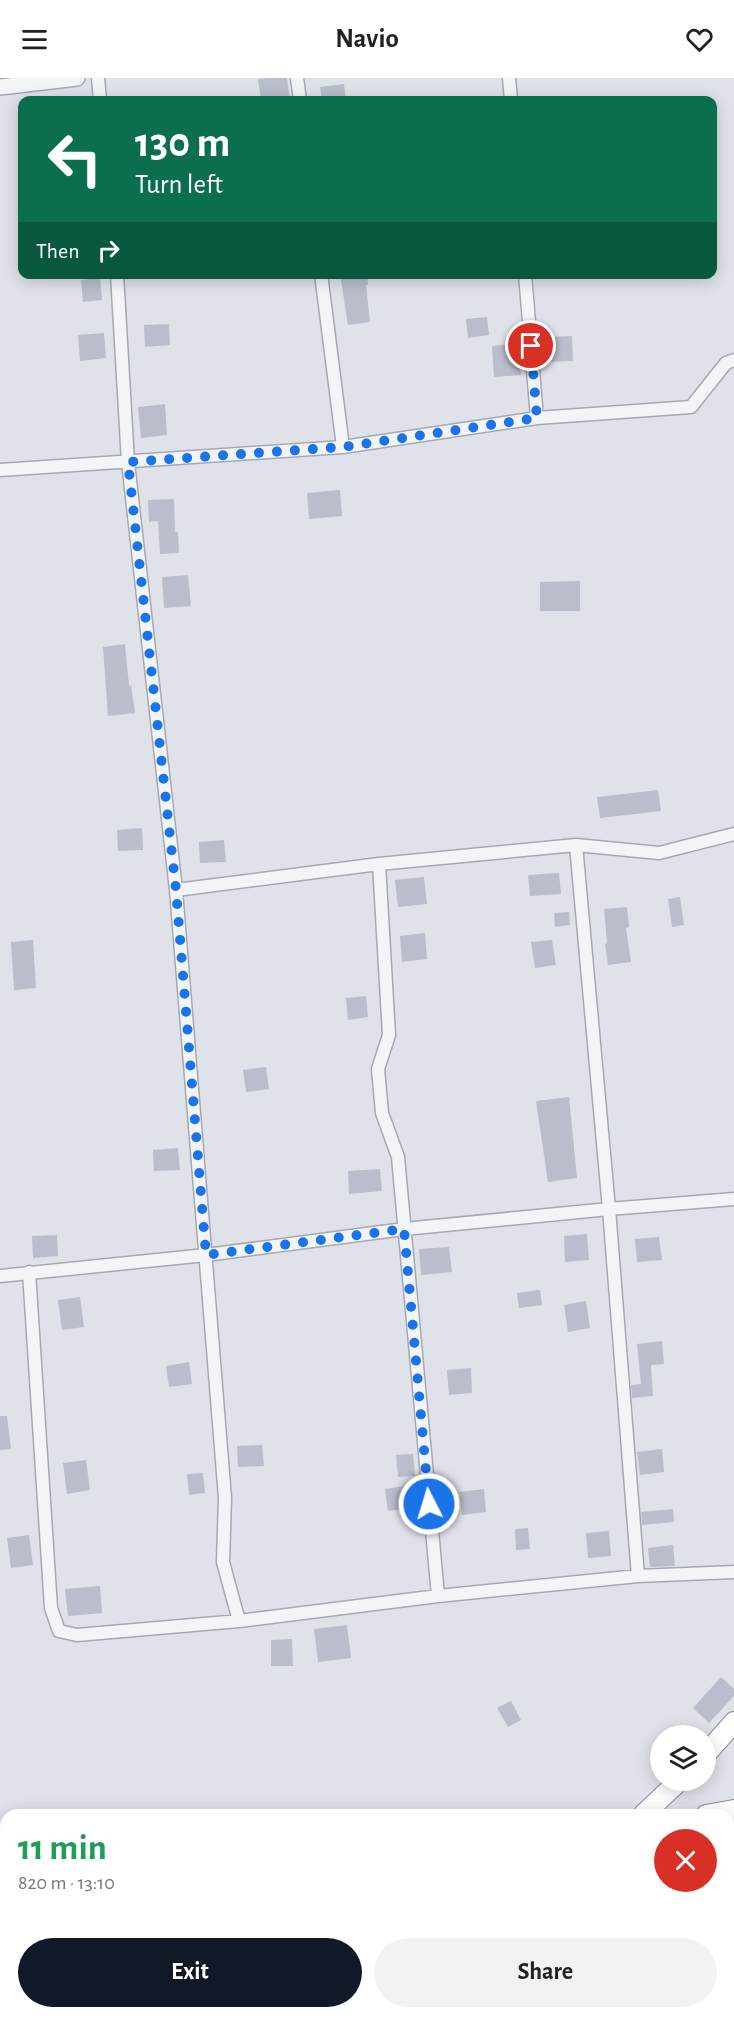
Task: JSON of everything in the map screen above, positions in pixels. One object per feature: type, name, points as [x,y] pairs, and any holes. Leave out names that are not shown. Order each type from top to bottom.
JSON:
[{"type":"highway","points":[[716,1742],[734,1722]]},
{"type":"highway","points":[[649,1809],[668,1791]]},
{"type":"street","points":[[0,87],[77,78]]},
{"type":"street","points":[[98,78],[100,96]]},
{"type":"street","points":[[297,78],[299,96]]},
{"type":"street","points":[[509,78],[511,96]]},
{"type":"street","points":[[117,279],[128,462],[176,890],[225,1498],[223,1562],[239,1621]]},
{"type":"street","points":[[322,279],[343,447]]},
{"type":"street","points":[[525,279],[537,418]]},
{"type":"street","points":[[0,470],[343,447],[537,418],[691,407],[726,363],[734,360]]},
{"type":"street","points":[[176,890],[379,864],[576,845],[659,853],[734,834]]},
{"type":"street","points":[[576,845],[609,1209],[638,1576]]},
{"type":"street","points":[[379,864],[388,1035],[378,1069],[382,1113],[398,1157],[438,1596]]},
{"type":"street","points":[[0,1276],[206,1255],[404,1229],[734,1199]]},
{"type":"street","points":[[29,1272],[51,1608],[59,1631],[77,1635],[239,1621],[438,1596],[638,1576],[734,1572]]},
{"type":"building","points":[[287,78],[289,96],[260,96],[258,79]]},
{"type":"building","points":[[344,84],[346,96],[321,96],[320,87]]},
{"type":"building","points":[[100,279],[102,300],[83,302],[81,280]]},
{"type":"building","points":[[341,279],[367,279],[368,285],[366,285],[370,322],[348,325]]},
{"type":"building","points":[[487,317],[489,335],[468,338],[466,319]]},
{"type":"building","points":[[169,324],[170,345],[145,347],[144,325]]},
{"type":"building","points":[[104,333],[106,358],[80,361],[78,335]]},
{"type":"building","points":[[572,336],[573,361],[550,362],[548,337]]},
{"type":"building","points":[[518,344],[521,375],[494,377],[492,346]]},
{"type":"building","points":[[165,404],[167,435],[141,438],[138,407]]},
{"type":"building","points":[[340,490],[342,516],[309,519],[307,493]]},
{"type":"building","points":[[174,499],[175,532],[178,532],[179,553],[160,554],[158,521],[149,522],[148,500]]},
{"type":"building","points":[[188,575],[191,606],[164,608],[162,577]]},
{"type":"building","points":[[580,581],[580,611],[540,611],[540,582]]},
{"type":"building","points":[[125,644],[129,686],[131,685],[135,713],[108,716],[103,647]]},
{"type":"building","points":[[658,790],[661,811],[600,818],[597,797]]},
{"type":"building","points":[[142,828],[143,850],[118,851],[117,830]]},
{"type":"building","points":[[224,840],[226,862],[200,863],[199,842]]},
{"type":"building","points":[[559,873],[561,894],[530,896],[528,875]]},
{"type":"building","points":[[424,877],[427,904],[398,907],[395,880]]},
{"type":"building","points":[[680,897],[684,925],[672,927],[668,899]]},
{"type":"building","points":[[627,907],[629,927],[626,928],[631,962],[608,965],[604,909]]},
{"type":"building","points":[[569,912],[570,925],[555,927],[554,913]]},
{"type":"building","points":[[425,933],[427,959],[402,962],[400,936]]},
{"type":"building","points":[[33,940],[36,988],[14,990],[11,942]]},
{"type":"building","points":[[552,940],[556,965],[535,968],[531,942]]},
{"type":"building","points":[[366,996],[368,1017],[348,1020],[346,998]]},
{"type":"building","points":[[266,1067],[269,1089],[246,1092],[243,1070]]},
{"type":"building","points":[[569,1097],[577,1178],[548,1182],[536,1101]]},
{"type":"building","points":[[178,1148],[180,1170],[154,1171],[153,1150]]},
{"type":"building","points":[[380,1169],[382,1191],[349,1194],[348,1171]]},
{"type":"building","points":[[587,1234],[589,1260],[565,1262],[564,1236]]},
{"type":"building","points":[[57,1235],[58,1256],[33,1258],[32,1236]]},
{"type":"building","points":[[659,1237],[662,1260],[637,1262],[635,1239]]},
{"type":"building","points":[[449,1247],[452,1272],[421,1275],[419,1249]]},
{"type":"building","points":[[540,1290],[542,1305],[519,1308],[517,1293]]},
{"type":"building","points":[[80,1297],[84,1327],[62,1330],[58,1300]]},
{"type":"building","points":[[586,1301],[590,1328],[568,1332],[564,1305]]},
{"type":"building","points":[[662,1341],[664,1364],[651,1365],[653,1396],[632,1398],[631,1385],[641,1384],[637,1344]]},
{"type":"building","points":[[189,1362],[192,1384],[169,1387],[166,1366]]},
{"type":"building","points":[[471,1368],[472,1393],[449,1395],[447,1370]]},
{"type":"building","points":[[0,1416],[7,1416],[11,1449],[0,1450]]},
{"type":"building","points":[[262,1445],[264,1466],[238,1467],[237,1446]]},
{"type":"building","points":[[662,1449],[664,1472],[640,1475],[637,1452]]},
{"type":"building","points":[[413,1454],[415,1476],[398,1477],[396,1455]]},
{"type":"building","points":[[86,1460],[90,1490],[67,1494],[63,1463]]},
{"type":"building","points":[[203,1473],[205,1493],[189,1495],[187,1474]]},
{"type":"building","points":[[407,1486],[410,1508],[388,1511],[385,1489]]},
{"type":"building","points":[[484,1489],[486,1512],[462,1515],[459,1492]]},
{"type":"building","points":[[673,1509],[674,1522],[642,1525],[641,1512]]},
{"type":"building","points":[[528,1528],[530,1549],[516,1550],[515,1529]]},
{"type":"building","points":[[609,1531],[611,1556],[588,1558],[586,1533]]},
{"type":"building","points":[[29,1535],[33,1565],[11,1568],[7,1538]]},
{"type":"building","points":[[673,1545],[675,1566],[650,1567],[648,1548]]},
{"type":"building","points":[[100,1586],[102,1613],[68,1616],[65,1589]]},
{"type":"building","points":[[347,1625],[351,1658],[318,1662],[314,1629]]},
{"type":"building","points":[[292,1639],[293,1666],[271,1666],[271,1640]]},
{"type":"building","points":[[721,1677],[734,1689],[734,1696],[709,1723],[693,1708]]},
{"type":"building","points":[[511,1701],[521,1720],[508,1727],[497,1708]]},
{"type":"route","points":[[429,1504],[404,1229],[206,1255],[176,890],[128,462],[343,447],[537,418],[531,346]]}]
